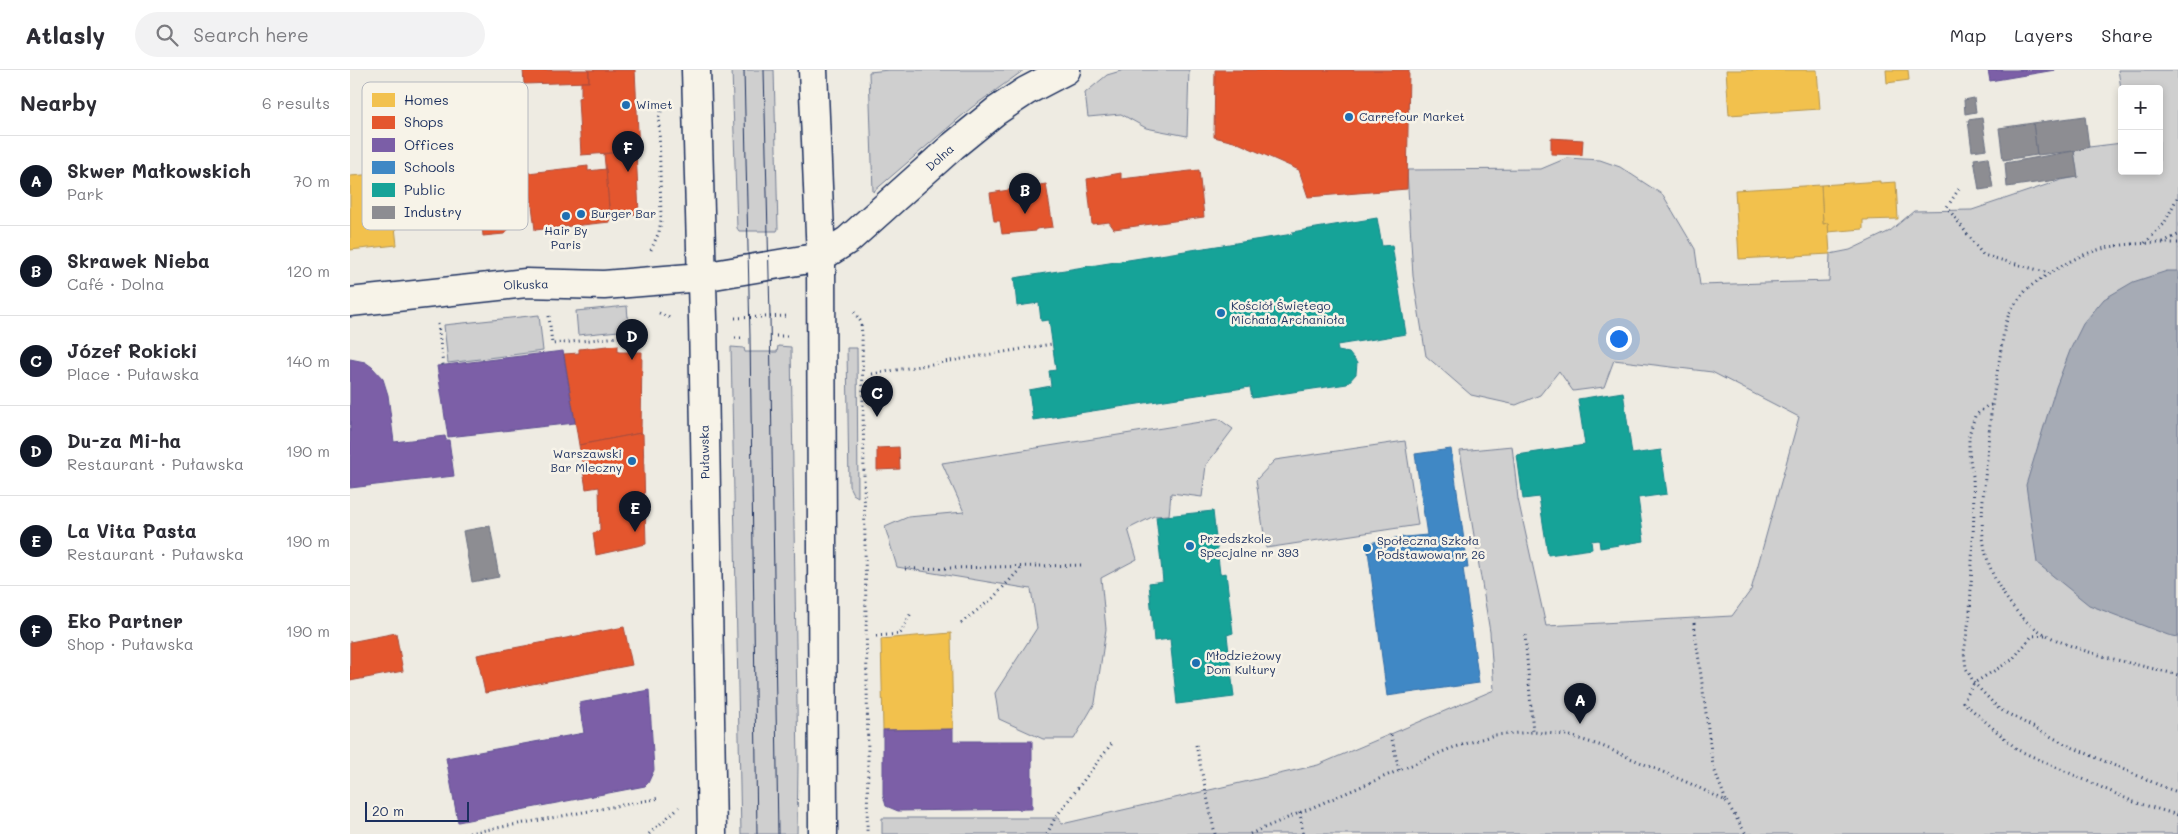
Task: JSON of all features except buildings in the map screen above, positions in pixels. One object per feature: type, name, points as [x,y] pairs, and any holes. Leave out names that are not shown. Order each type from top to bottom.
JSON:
[{"type":"main road","points":[[813,70],[821,257],[823,834]]},
{"type":"main road","name":"Dolna","points":[[821,257],[848,240],[953,146],[996,111],[1026,91],[1066,70]]},
{"type":"main road","name":"Puławska","points":[[696,71],[702,276],[712,834]]},
{"type":"main road","name":"Olkuska","points":[[350,302],[526,283],[604,285],[702,276],[821,257]]},
{"type":"path","points":[[648,254],[659,232],[661,220],[658,128],[661,107],[665,99],[696,71]]},
{"type":"path","points":[[1959,189],[1947,206],[1984,255],[2050,273]]},
{"type":"path","points":[[2145,243],[2164,224],[2178,196]]},
{"type":"path","points":[[2162,243],[2178,235]]},
{"type":"path","points":[[2178,242],[2118,245],[2092,250],[2068,261],[2035,282],[2022,295],[2010,312],[2004,333],[1991,405],[1982,515],[1985,551],[1998,586],[2011,605],[2027,622],[2046,635],[2068,645],[2178,675]]},
{"type":"path","points":[[548,310],[552,344],[647,334]]},
{"type":"path","points":[[855,315],[861,322],[862,335],[868,755],[866,834]]},
{"type":"path","points":[[744,318],[795,316]]},
{"type":"path","points":[[437,321],[442,365]]},
{"type":"path","points":[[776,336],[795,336]]},
{"type":"path","points":[[872,374],[1052,344]]},
{"type":"path","points":[[1991,405],[1975,416],[1969,435],[1974,511],[1970,613],[1964,652],[1966,668],[1974,683],[1999,709],[2067,744],[2178,792]]},
{"type":"path","points":[[905,569],[1083,565]]},
{"type":"path","points":[[961,623],[993,598],[1024,566]]},
{"type":"path","points":[[876,636],[900,634],[912,611]]},
{"type":"path","points":[[1694,623],[1713,766],[1726,801],[1746,834]]},
{"type":"path","points":[[1525,635],[1533,732]]},
{"type":"path","points":[[2046,635],[2032,636],[2012,660],[1974,683],[1963,702],[2018,750],[2134,802],[2178,814]]},
{"type":"path","points":[[1250,834],[1449,749],[1494,735],[1533,732],[1567,735],[1602,746],[1726,801]]},
{"type":"path","points":[[1391,735],[1399,770]]},
{"type":"path","points":[[1047,834],[1055,818],[1113,742]]},
{"type":"path","points":[[1196,745],[1215,834]]},
{"type":"path","points":[[464,834],[660,798]]},
{"type":"path","points":[[1300,812],[1303,834]]},
{"type":"shaded area","points":[[732,70],[774,70],[777,231],[739,231],[737,228]]},
{"type":"shaded area","points":[[889,70],[1024,70],[971,108],[873,192],[869,72]]},
{"type":"shaded area","points":[[1124,70],[1189,70],[1187,136],[1146,128],[1121,114],[1088,117],[1085,93],[1107,75]]},
{"type":"shaded area","points":[[2118,70],[2178,70],[2178,834],[882,834],[882,818],[1059,818],[1062,824],[1318,765],[1494,690],[1490,632],[1460,451],[1512,446],[1518,499],[1546,626],[1732,616],[1751,590],[1799,417],[1712,372],[1614,360],[1604,387],[1573,391],[1559,371],[1540,395],[1516,405],[1471,395],[1426,356],[1413,276],[1407,170],[1541,169],[1567,158],[1600,160],[1620,167],[1663,195],[1695,249],[1700,285],[1829,281],[1830,254],[1850,250],[1890,231],[1914,211],[1972,210],[2061,180],[2077,177],[2074,151],[2118,143],[2118,175],[2163,175],[2163,85],[2120,85]]},
{"type":"shaded area","points":[[2167,271],[2178,271],[2178,637],[2168,635],[2089,605],[2037,563],[2026,485],[2056,387],[2071,348],[2083,324],[2104,299],[2133,282]]},
{"type":"shaded area","points":[[627,306],[629,330],[578,335],[576,311]]},
{"type":"shaded area","points":[[539,315],[543,351],[448,363],[444,325]]},
{"type":"shaded area","points":[[778,346],[791,347],[798,765],[797,834],[741,834],[731,347],[744,348],[745,352],[777,352]]},
{"type":"shaded area","points":[[847,348],[857,348],[858,497],[853,494],[849,486]]},
{"type":"shaded area","points":[[1219,419],[1233,429],[1206,465],[1202,497],[1171,493],[1169,515],[1154,516],[1128,529],[1137,559],[1101,578],[1106,629],[1095,703],[1074,739],[1043,739],[999,719],[995,693],[1037,628],[1031,589],[897,567],[885,527],[908,517],[964,512],[942,463]]},
{"type":"shaded area","points":[[1405,441],[1418,525],[1266,548],[1256,480],[1275,460]]},
{"type":"tram line","points":[[744,70],[757,834]]},
{"type":"tram line","points":[[764,70],[778,834]]},
{"type":"place","name":"Wimet","points":[[626,105]]},
{"type":"place","name":"Carrefour Market","points":[[1349,117]]},
{"type":"place","name":"Eko Partner","points":[[628,172]]},
{"type":"place","name":"Burger Bar","points":[[581,214]]},
{"type":"place","name":"Skrawek Nieba","points":[[1025,214]]},
{"type":"place","name":"Hair By Paris","points":[[566,216]]},
{"type":"place","name":"Kościół Świętego Michała Archanioła","points":[[1221,313]]},
{"type":"place","name":"Du-za Mi-ha","points":[[632,360]]},
{"type":"place","name":"Józef Rokicki","points":[[877,417]]},
{"type":"place","name":"Warszawski Bar Mleczny","points":[[632,461]]},
{"type":"place","name":"La Vita Pasta","points":[[635,532]]},
{"type":"place","name":"Przedszkole Specjalne nr 393","points":[[1190,546]]},
{"type":"place","name":"Społeczna Szkoła Podstawowa nr 26","points":[[1367,548]]},
{"type":"place","name":"Młodzieżowy Dom Kultury","points":[[1196,663]]},
{"type":"place","name":"Skwer Małkowskich","points":[[1580,724]]}]
